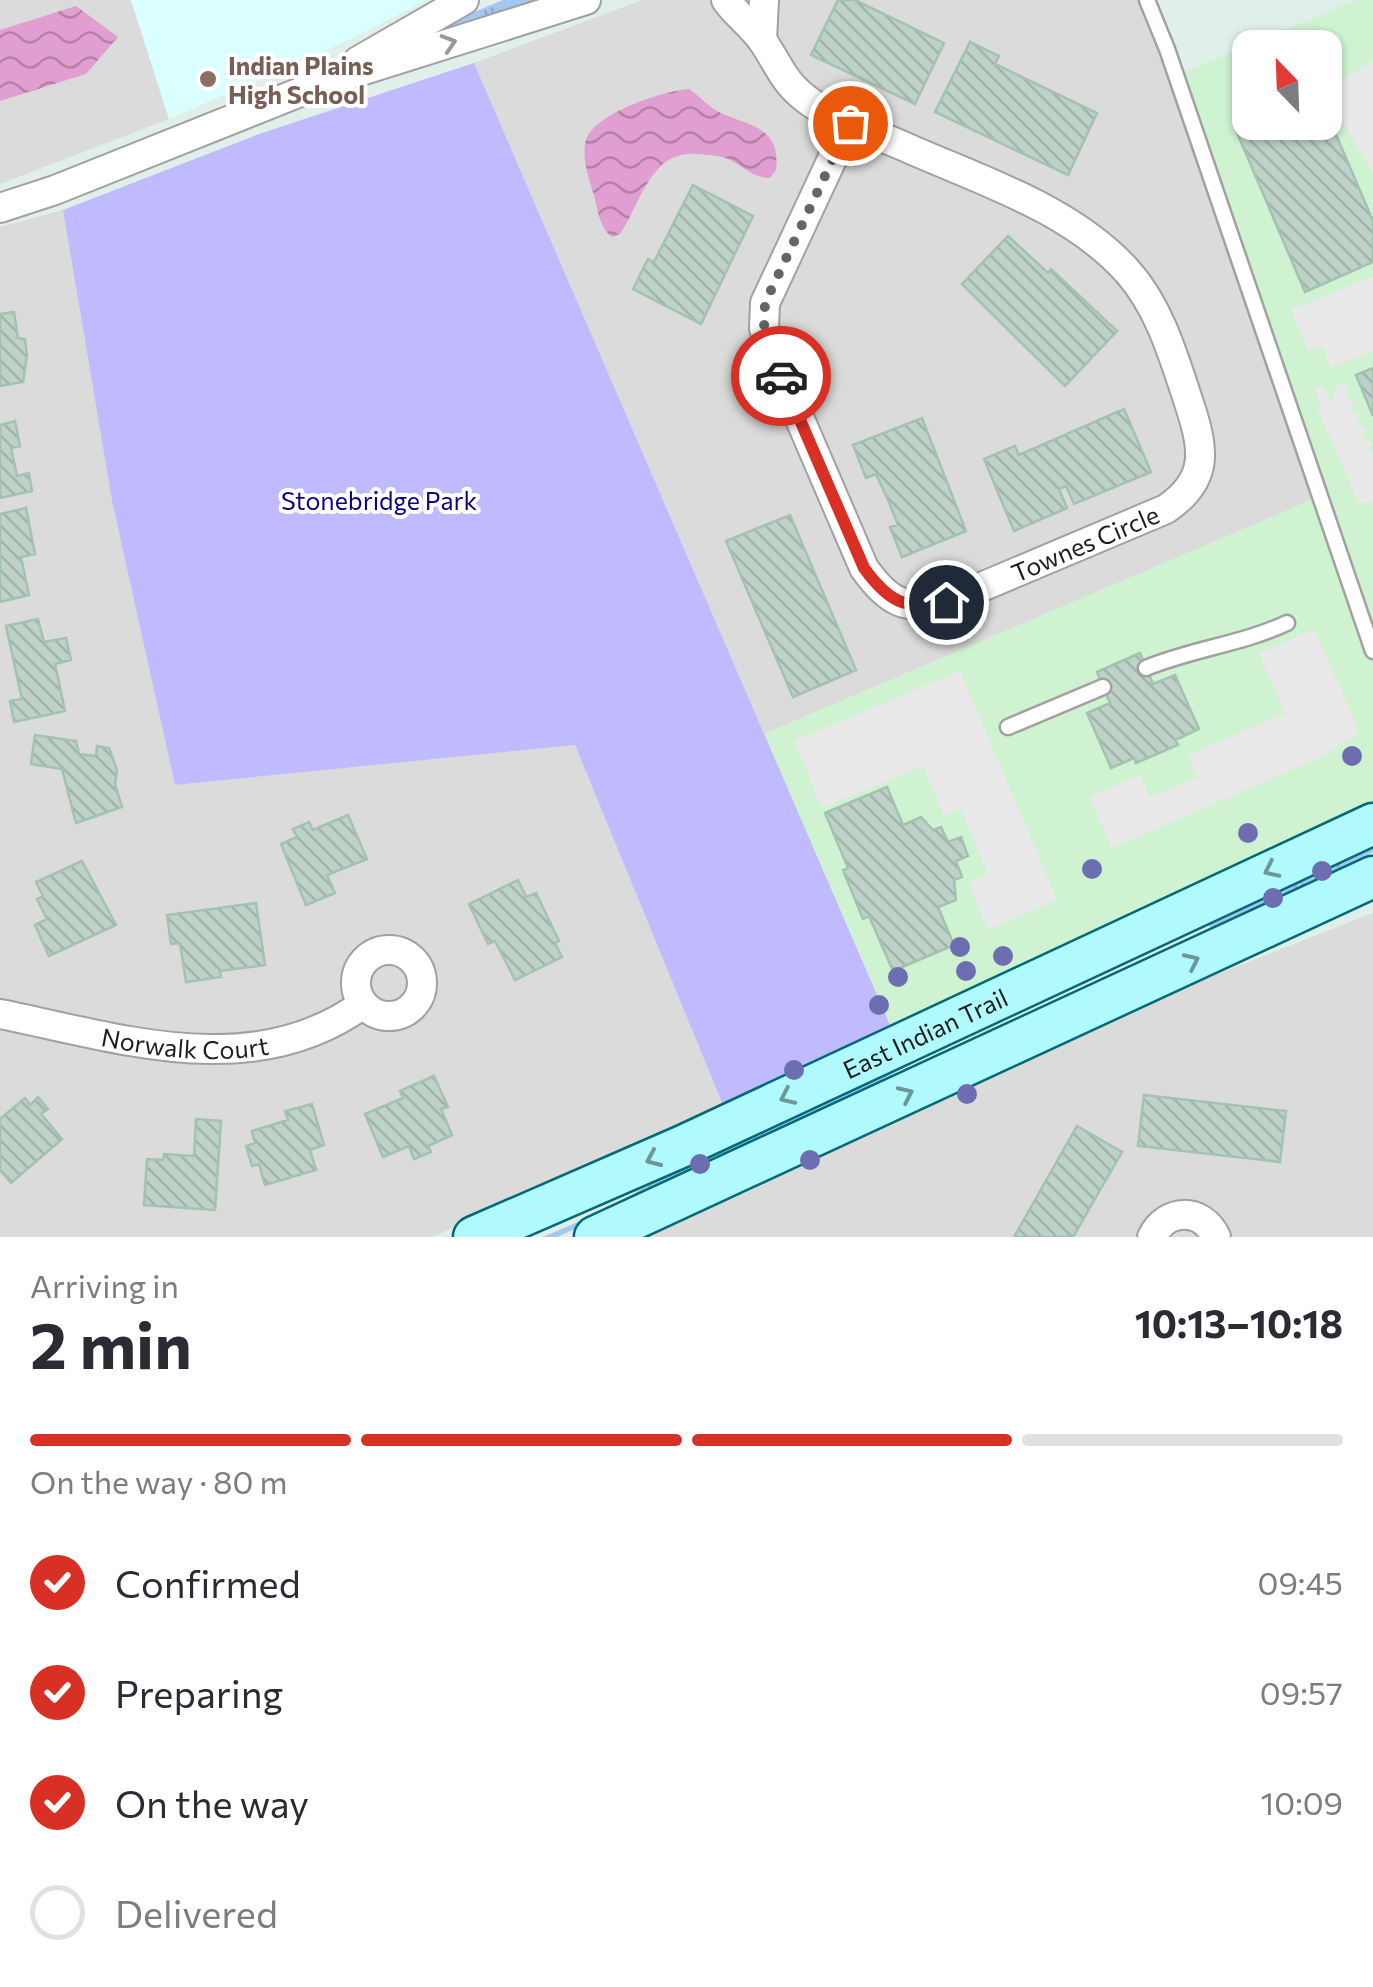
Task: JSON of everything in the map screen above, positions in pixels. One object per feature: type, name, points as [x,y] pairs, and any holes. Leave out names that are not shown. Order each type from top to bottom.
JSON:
[{"type":"main road","name":"East Indian Trail","points":[[474,1237],[698,1139],[1373,824]]},
{"type":"main road","name":"East Indian Trail","points":[[595,1237],[1373,877]]},
{"type":"street","points":[[323,83],[464,0]]},
{"type":"street","points":[[0,208],[55,190],[323,83],[586,0]]},
{"type":"street","name":"Townes Circle","points":[[726,0],[762,40],[778,72],[815,106],[1064,221],[1102,247],[1130,274],[1152,307],[1172,351],[1199,433],[1197,480],[1184,496],[1166,509],[946,602],[920,608],[899,602],[878,587],[864,568],[764,328],[765,303],[850,123]]},
{"type":"street","points":[[762,40],[764,0]]},
{"type":"street","name":"Norwalk Court","points":[[0,1014],[153,1045],[226,1050],[268,1045],[318,1032],[363,1004]]},
{"type":"street","points":[[1152,1237],[1165,1220],[1189,1214],[1212,1227],[1216,1237]]},
{"type":"lane","points":[[1147,0],[1373,652]]},
{"type":"lane","points":[[1146,668],[1204,647],[1242,641],[1288,623]]},
{"type":"lane","points":[[1008,727],[1103,686]]},
{"type":"shaded area","points":[[0,0],[131,0],[169,119],[0,184]]},
{"type":"shaded area","name":"Indian Plains High School","points":[[131,0],[426,0],[351,39],[169,119]]},
{"type":"shaded area","points":[[642,0],[1155,0],[1184,72],[1326,494],[764,734],[474,63]]},
{"type":"shaded area","points":[[1356,0],[1373,0],[1373,809],[893,1032],[764,734],[1325,494],[1184,72],[1232,52],[1232,140],[1342,140],[1342,30],[1284,30]]},
{"type":"shaded area","points":[[1373,61],[1373,174],[1342,120],[1342,80]]},
{"type":"shaded area","points":[[63,210],[112,501],[175,785],[575,745],[725,1110],[432,1237],[0,1237],[0,227]]},
{"type":"shaded area","points":[[1373,276],[1373,351],[1331,368],[1322,346],[1308,351],[1291,310]]},
{"type":"shaded area","points":[[1339,383],[1348,387],[1345,397],[1354,401],[1350,411],[1359,414],[1356,424],[1366,428],[1362,439],[1371,442],[1368,451],[1373,453],[1373,502],[1359,504],[1317,408],[1321,403],[1315,389],[1323,386],[1331,402]]},
{"type":"shaded area","points":[[1314,629],[1360,733],[1319,758],[1112,848],[1089,797],[1140,775],[1150,797],[1197,777],[1188,755],[1285,713],[1259,654]]},
{"type":"shaded area","points":[[960,671],[1057,900],[988,930],[968,883],[988,874],[961,809],[944,816],[923,766],[822,808],[794,741]]},
{"type":"shaded area","points":[[1373,913],[1373,1237],[630,1237],[1103,1019]]},
{"type":"green space","points":[[503,0],[555,0],[413,52],[408,40]]},
{"type":"green space","name":"Stonebridge Park","points":[[474,63],[893,1032],[725,1110],[575,745],[175,785],[112,501],[63,210],[259,134]]},
{"type":"green space","points":[[1373,840],[1373,852],[1220,931],[1210,928],[1208,922]]},
{"type":"green space","points":[[954,1040],[773,1140],[557,1237],[543,1237],[760,1127]]},
{"type":"water","points":[[76,6],[118,37],[86,74],[0,101],[0,30]]},
{"type":"water","points":[[689,89],[717,111],[768,136],[776,155],[776,170],[770,178],[753,174],[724,158],[681,155],[658,170],[620,234],[612,237],[602,223],[588,175],[586,140],[602,121],[616,113],[647,99]]},
{"type":"building","points":[[838,0],[855,0],[944,43],[915,104],[811,55]]},
{"type":"building","points":[[970,42],[999,56],[995,64],[1097,113],[1068,175],[935,112]]},
{"type":"building","points":[[1240,140],[1338,140],[1373,221],[1373,262],[1305,292]]},
{"type":"building","points":[[693,185],[753,216],[701,324],[633,289],[648,259],[654,262]]},
{"type":"building","points":[[1008,236],[1048,273],[1051,269],[1117,331],[1065,386],[962,284]]},
{"type":"building","points":[[14,312],[18,338],[25,339],[23,382],[0,386],[0,314]]},
{"type":"building","points":[[1373,368],[1373,416],[1356,375]]},
{"type":"building","points":[[1124,409],[1151,472],[1074,504],[1066,486],[1059,489],[1067,508],[1014,531],[984,459],[1015,446],[1019,455]]},
{"type":"building","points":[[922,418],[966,531],[902,557],[890,527],[898,525],[888,500],[876,474],[866,478],[853,445]]},
{"type":"building","points":[[15,421],[20,446],[11,448],[17,476],[29,473],[32,491],[0,498],[0,425]]},
{"type":"building","points":[[26,508],[35,554],[21,557],[29,595],[0,602],[0,514]]},
{"type":"building","points":[[790,515],[856,670],[793,697],[726,541]]},
{"type":"building","points":[[38,619],[44,642],[66,638],[71,660],[55,664],[65,711],[14,722],[10,701],[22,699],[6,626]]},
{"type":"building","points":[[1140,653],[1153,684],[1175,675],[1199,729],[1175,740],[1178,745],[1136,763],[1134,758],[1111,768],[1087,713],[1110,703],[1097,672]]},
{"type":"building","points":[[35,735],[76,741],[79,754],[96,756],[97,746],[109,748],[117,770],[115,784],[122,807],[76,823],[62,769],[31,764]]},
{"type":"building","points":[[887,787],[903,825],[921,817],[933,830],[941,827],[948,842],[961,837],[968,856],[956,861],[962,877],[954,880],[956,900],[938,907],[954,945],[893,971],[869,916],[863,919],[843,870],[848,868],[825,813]]},
{"type":"building","points":[[348,815],[367,859],[327,875],[335,893],[306,905],[281,844],[297,837],[293,829],[309,822],[313,830]]},
{"type":"building","points":[[82,861],[116,925],[49,956],[35,925],[47,919],[37,899],[43,896],[36,882]]},
{"type":"building","points":[[518,880],[526,897],[536,893],[559,941],[555,943],[562,957],[515,980],[495,941],[488,944],[469,904]]},
{"type":"building","points":[[256,903],[265,965],[220,971],[221,977],[186,982],[180,943],[171,944],[167,915]]},
{"type":"building","points":[[434,1076],[448,1107],[441,1109],[452,1135],[428,1146],[431,1152],[414,1159],[409,1146],[383,1157],[365,1114],[403,1098],[400,1091]]},
{"type":"building","points":[[1144,1095],[1286,1111],[1280,1162],[1138,1146]]},
{"type":"building","points":[[38,1097],[48,1109],[41,1114],[62,1139],[11,1183],[0,1170],[0,1119],[25,1098],[30,1105]]},
{"type":"building","points":[[312,1104],[324,1145],[310,1150],[316,1170],[265,1185],[259,1164],[252,1166],[246,1146],[255,1143],[252,1131],[288,1120],[285,1111]]},
{"type":"building","points":[[196,1119],[221,1121],[215,1210],[144,1205],[147,1159],[163,1160],[164,1154],[194,1156]]},
{"type":"building","points":[[1077,1126],[1122,1152],[1073,1237],[1014,1237]]},
{"type":"way so far","points":[[781,376],[764,328],[765,303],[850,123]]},
{"type":"place","name":"Indian Plains High School","points":[[208,79]]},
{"type":"route","points":[[781,376],[864,568],[878,587],[899,602],[920,608],[946,602]]}]
